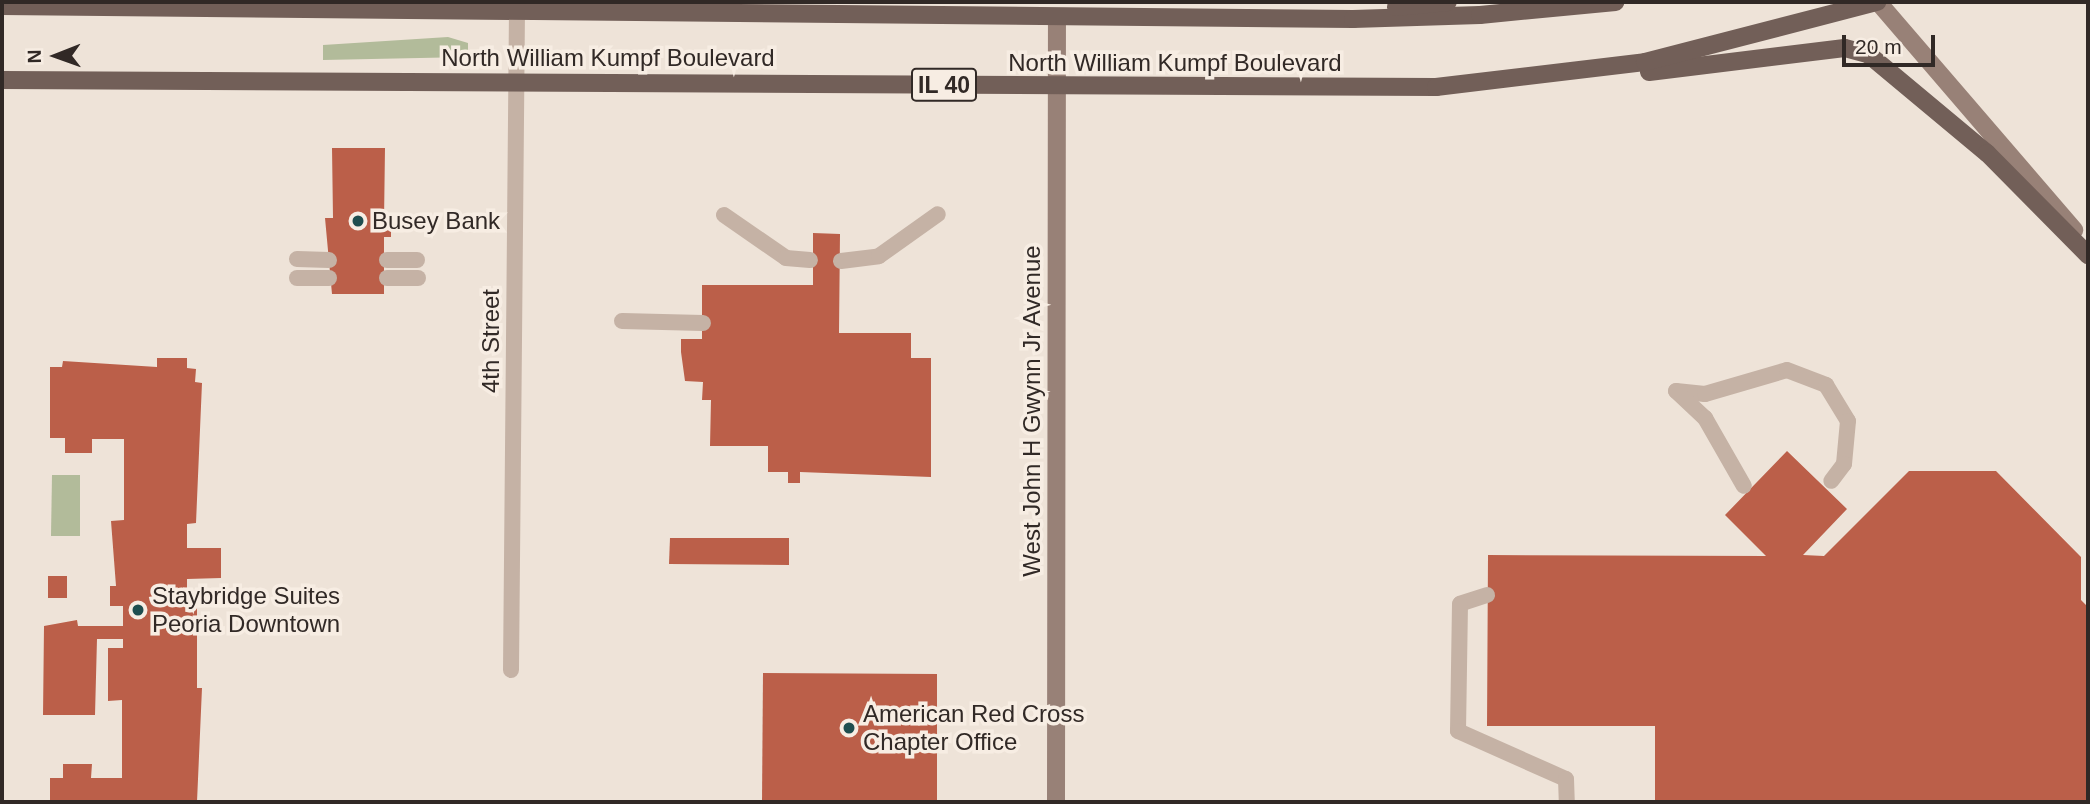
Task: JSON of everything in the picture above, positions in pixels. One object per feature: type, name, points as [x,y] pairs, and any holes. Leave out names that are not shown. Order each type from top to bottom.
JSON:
[{"type":"main road","points":[[1231,19],[1448,2]]},
{"type":"main road","name":"North William Kumpf Boulevard","points":[[2,6],[1231,19],[1480,15],[1615,2]]},
{"type":"main road","name":"North William Kumpf Boulevard","points":[[2,80],[1349,89],[1478,86],[1645,62],[1877,2]]},
{"type":"main road","points":[[1349,89],[1555,85],[1845,48],[1877,60],[1958,126],[2088,255]]},
{"type":"street","points":[[1877,2],[2088,250]]},
{"type":"street","name":"West John H Gwynn Jr Avenue","points":[[1056,802],[1057,19]]},
{"type":"lane","name":"4th Street","points":[[511,670],[517,12]]},
{"type":"lane","points":[[841,261],[879,256],[938,214]]},
{"type":"lane","points":[[724,215],[786,258],[810,260]]},
{"type":"lane","points":[[297,260],[329,260]]},
{"type":"lane","points":[[387,260],[417,260]]},
{"type":"lane","points":[[297,278],[329,278]]},
{"type":"lane","points":[[387,278],[418,278]]},
{"type":"lane","points":[[622,321],[703,323]]},
{"type":"lane","points":[[1744,486],[1705,418],[1676,391],[1705,394],[1787,370],[1826,385],[1849,422],[1844,464],[1831,481]]},
{"type":"lane","points":[[1488,595],[1460,604],[1458,732],[1566,779],[1567,802]]},
{"type":"green space","points":[[448,37],[468,43],[468,57],[323,60],[323,45]]},
{"type":"green space","points":[[52,475],[80,475],[80,536],[51,536]]},
{"type":"building","points":[[332,148],[385,148],[384,221],[391,221],[391,237],[384,237],[384,294],[332,294],[325,218],[333,218]]},
{"type":"building","points":[[813,233],[840,234],[839,333],[911,333],[911,358],[931,358],[931,477],[800,472],[800,483],[788,483],[788,472],[768,472],[768,446],[710,446],[711,400],[702,400],[703,382],[685,381],[681,352],[681,339],[702,339],[702,285],[813,285]]},
{"type":"building","points":[[157,358],[187,358],[187,368],[196,369],[195,382],[202,383],[196,523],[187,524],[187,548],[221,548],[221,578],[187,579],[187,603],[197,603],[197,688],[202,688],[197,802],[50,802],[50,778],[63,778],[63,764],[92,764],[91,778],[122,778],[122,700],[108,701],[108,648],[123,648],[123,639],[97,639],[95,715],[43,715],[44,626],[77,620],[78,626],[123,626],[123,606],[110,606],[110,586],[116,586],[111,521],[124,520],[124,439],[92,439],[92,453],[65,453],[65,438],[50,438],[50,367],[62,367],[63,361],[157,367]]},
{"type":"building","points":[[1787,451],[1847,509],[1803,555],[1824,556],[1909,471],[1996,471],[2081,557],[2081,600],[2088,607],[2088,802],[1655,802],[1655,726],[1487,726],[1488,555],[1766,556],[1725,515]]},
{"type":"building","points":[[670,538],[789,538],[789,565],[669,564]]},
{"type":"building","points":[[48,576],[67,576],[67,598],[48,598]]},
{"type":"building","name":"American Red Cross Chapter Office","points":[[763,673],[937,674],[937,802],[762,802]]},
{"type":"place","name":"Busey Bank","points":[[358,221]]},
{"type":"place","name":"Staybridge Suites Peoria Downtown","points":[[138,610]]},
{"type":"place","name":"American Red Cross Chapter Office","points":[[849,728]]}]
